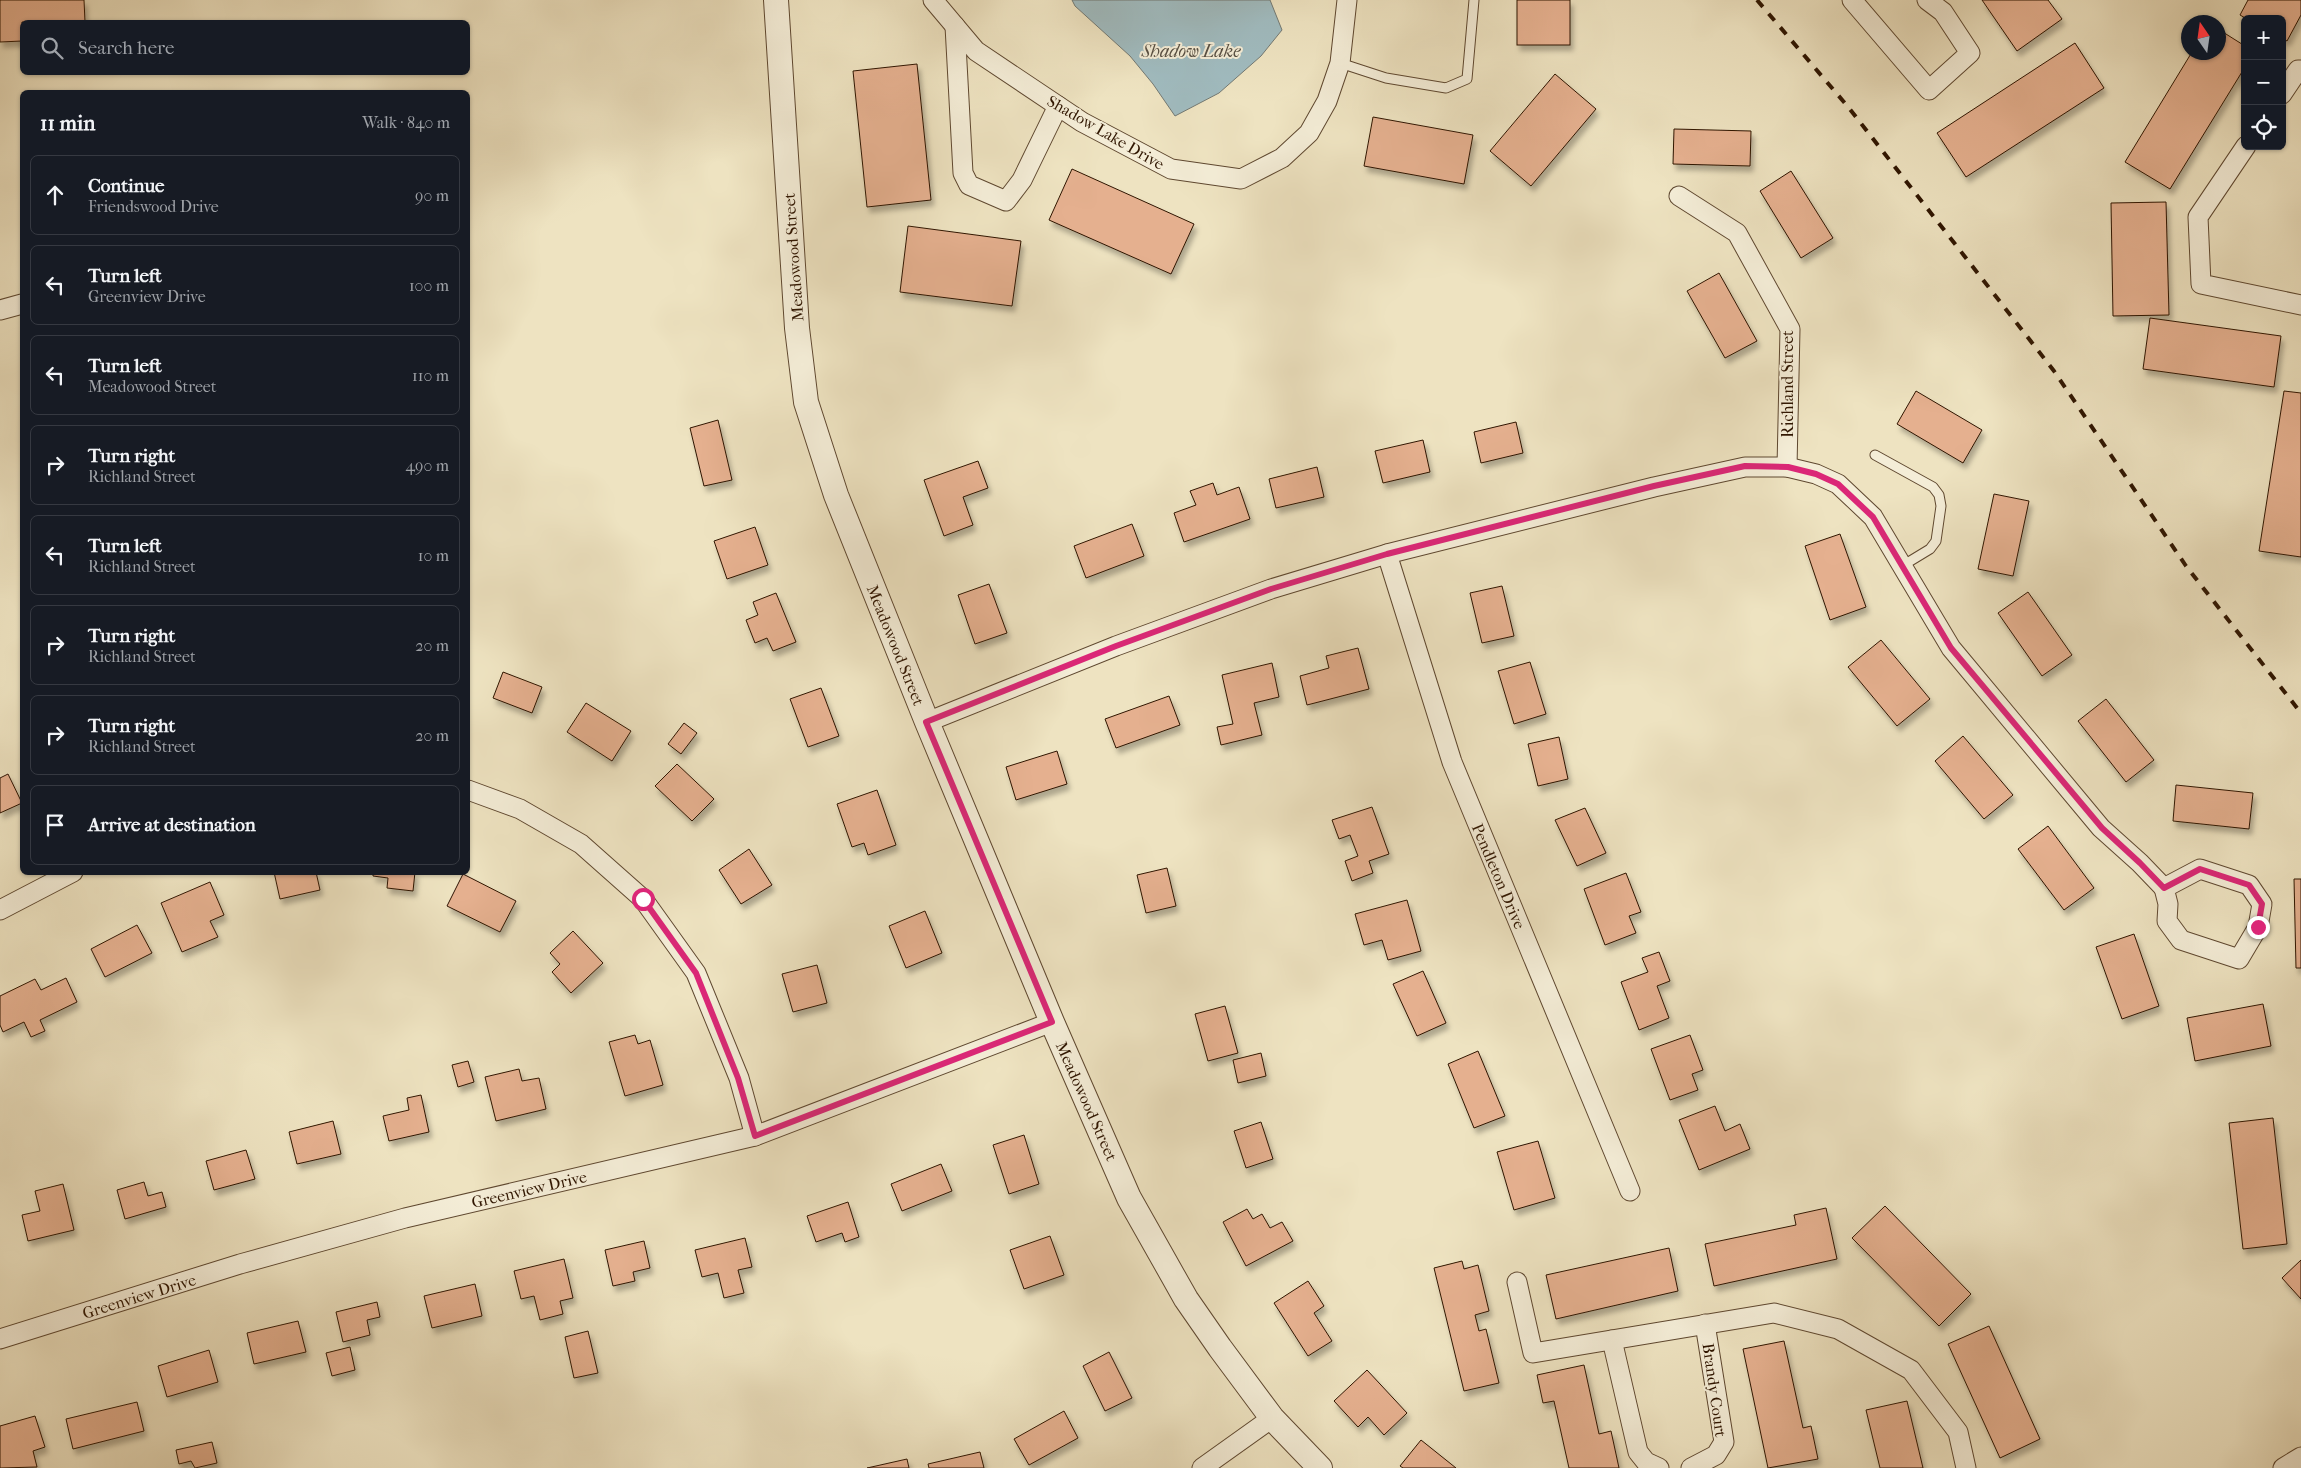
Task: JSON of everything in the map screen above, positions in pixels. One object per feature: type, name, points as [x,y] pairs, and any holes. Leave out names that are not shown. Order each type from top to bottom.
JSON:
[{"type":"street","name":"Meadowood Street","points":[[776,0],[797,328],[806,402],[836,495],[926,722],[1052,1022],[1134,1206],[1186,1299],[1272,1418],[1320,1468]]},
{"type":"street","name":"Shadow Lake Drive","points":[[933,0],[976,51],[1082,122],[1171,170],[1241,179],[1282,158],[1308,134],[1327,101],[1340,63],[1347,0]]},
{"type":"street","points":[[1852,0],[1929,90],[1970,53],[1943,12],[1927,0]]},
{"type":"street","points":[[955,26],[962,173],[969,185],[1006,201],[1022,180],[1058,106]]},
{"type":"street","points":[[2286,88],[2298,70],[2301,70]]},
{"type":"street","points":[[2243,150],[2198,217],[2201,284],[2301,305]]},
{"type":"street","name":"Richland Street","points":[[1679,196],[1737,233],[1790,329],[1788,467]]},
{"type":"street","points":[[0,310],[20,305]]},
{"type":"street","points":[[926,722],[1116,646],[1271,589],[1387,554],[1654,486],[1745,466],[1788,467],[1816,474],[1838,484],[1873,517],[1951,648],[2102,828],[2164,888],[2168,904],[2167,921],[2180,940],[2239,959],[2258,927],[2262,904],[2249,885],[2200,869],[2164,888]]},
{"type":"street","name":"Pendleton Drive","points":[[1387,554],[1452,762],[1630,1191]]},
{"type":"street","points":[[470,791],[520,809],[581,844],[643,899],[696,973],[738,1078],[755,1136]]},
{"type":"street","points":[[0,910],[67,875]]},
{"type":"street","name":"Greenview Drive","points":[[0,1340],[240,1264],[406,1218],[755,1136],[1052,1022]]},
{"type":"street","name":"Brandy Court","points":[[1517,1282],[1533,1353],[1774,1313],[1838,1329],[1911,1370],[1958,1432],[1966,1468]]},
{"type":"street","name":"Brandy Court","points":[[1691,1468],[1716,1455],[1724,1442],[1705,1324]]},
{"type":"street","points":[[1612,1340],[1638,1452],[1646,1462],[1659,1468]]},
{"type":"street","points":[[1202,1468],[1272,1418]]},
{"type":"street","points":[[2283,1468],[2301,1457]]},
{"type":"lane","points":[[1340,63],[1386,78],[1446,88],[1467,79],[1474,0]]},
{"type":"lane","points":[[1875,456],[1933,487],[1939,495],[1941,506],[1936,542],[1930,549],[1902,566]]},
{"type":"water","name":"Shadow Lake","points":[[1072,0],[1270,0],[1282,30],[1261,56],[1219,93],[1175,116],[1153,84],[1130,56],[1075,6]]},
{"type":"building","points":[[0,0],[84,0],[85,20],[20,20],[20,41],[0,42]]},
{"type":"building","points":[[1517,0],[1570,0],[1570,45],[1517,45]]},
{"type":"building","points":[[1982,0],[2048,0],[2062,19],[2017,51]]},
{"type":"building","points":[[2248,0],[2301,0],[2301,15],[2287,41],[2286,15],[2240,15]]},
{"type":"building","points":[[2226,34],[2241,43],[2241,74],[2170,189],[2125,162],[2187,60],[2226,60]]},
{"type":"building","points":[[2075,43],[2104,88],[1966,177],[1937,133]]},
{"type":"building","points":[[917,64],[931,200],[867,207],[853,71]]},
{"type":"building","points":[[1555,74],[1596,109],[1531,186],[1490,151]]},
{"type":"building","points":[[1373,117],[1473,135],[1464,184],[1364,166]]},
{"type":"building","points":[[1674,129],[1751,131],[1750,166],[1673,164]]},
{"type":"building","points":[[1072,169],[1194,224],[1171,274],[1049,220]]},
{"type":"building","points":[[1791,171],[1833,238],[1801,258],[1760,191]]},
{"type":"building","points":[[2166,202],[2169,315],[2113,316],[2111,203]]},
{"type":"building","points":[[908,226],[1021,241],[1012,306],[900,292]]},
{"type":"building","points":[[1719,273],[1757,341],[1725,358],[1687,291]]},
{"type":"building","points":[[2150,318],[2281,336],[2274,387],[2143,369]]},
{"type":"building","points":[[1916,391],[1982,430],[1963,463],[1897,424]]},
{"type":"building","points":[[2284,391],[2301,393],[2301,557],[2259,551]]},
{"type":"building","points":[[718,420],[732,480],[704,486],[690,428]]},
{"type":"building","points":[[1516,422],[1523,453],[1481,463],[1474,432]]},
{"type":"building","points":[[1423,440],[1430,472],[1383,483],[1375,451]]},
{"type":"building","points":[[978,461],[988,488],[963,497],[973,525],[944,536],[924,480]]},
{"type":"building","points":[[1317,467],[1324,497],[1276,508],[1269,479]]},
{"type":"building","points":[[1213,483],[1217,495],[1239,487],[1250,519],[1184,542],[1174,513],[1196,505],[1190,491]]},
{"type":"building","points":[[1994,494],[2029,501],[2013,576],[1978,569]]},
{"type":"building","points":[[1132,524],[1144,556],[1086,578],[1074,546]]},
{"type":"building","points":[[755,527],[768,565],[727,579],[714,541]]},
{"type":"building","points":[[1840,534],[1866,607],[1830,620],[1805,546]]},
{"type":"building","points":[[989,584],[1007,633],[975,644],[958,595]]},
{"type":"building","points":[[1502,586],[1514,636],[1482,643],[1470,593]]},
{"type":"building","points":[[2028,592],[2072,655],[2042,676],[1998,613]]},
{"type":"building","points":[[776,593],[796,642],[773,651],[767,638],[755,643],[746,620],[758,615],[753,602]]},
{"type":"building","points":[[1881,640],[1930,699],[1897,726],[1848,667]]},
{"type":"building","points":[[1358,648],[1369,689],[1307,705],[1300,676],[1329,668],[1326,656]]},
{"type":"building","points":[[1530,662],[1546,714],[1514,724],[1498,671]]},
{"type":"building","points":[[1272,663],[1279,697],[1254,703],[1262,735],[1221,745],[1217,727],[1233,724],[1222,675]]},
{"type":"building","points":[[503,672],[542,687],[532,713],[493,698]]},
{"type":"building","points":[[821,688],[839,736],[808,747],[790,699]]},
{"type":"building","points":[[1169,696],[1180,725],[1116,748],[1105,719]]},
{"type":"building","points":[[2106,699],[2154,760],[2126,782],[2078,721]]},
{"type":"building","points":[[586,703],[631,731],[612,761],[567,732]]},
{"type":"building","points":[[684,723],[697,733],[681,754],[668,744]]},
{"type":"building","points":[[1963,736],[2013,795],[1984,819],[1935,761]]},
{"type":"building","points":[[1559,737],[1568,779],[1538,786],[1528,744]]},
{"type":"building","points":[[1057,751],[1067,784],[1016,800],[1006,767]]},
{"type":"building","points":[[677,764],[714,799],[692,821],[655,786]]},
{"type":"building","points":[[8,774],[20,799],[20,804],[0,813],[0,778]]},
{"type":"building","points":[[2176,785],[2253,793],[2249,829],[2173,821]]},
{"type":"building","points":[[877,790],[896,845],[868,855],[864,843],[852,847],[837,804]]},
{"type":"building","points":[[1372,807],[1389,854],[1369,861],[1373,873],[1352,881],[1345,861],[1358,856],[1350,835],[1339,839],[1332,820]]},
{"type":"building","points":[[1585,808],[1606,853],[1577,866],[1555,820]]},
{"type":"building","points":[[2048,826],[2094,888],[2064,910],[2018,849]]},
{"type":"building","points":[[749,849],[772,885],[741,904],[719,870]]},
{"type":"building","points":[[1167,868],[1176,906],[1146,913],[1137,875]]},
{"type":"building","points":[[1626,873],[1641,912],[1629,916],[1636,933],[1605,945],[1584,889]]},
{"type":"building","points":[[275,875],[317,875],[320,890],[280,899]]},
{"type":"building","points":[[415,875],[413,891],[387,888],[388,878],[373,876]]},
{"type":"building","points":[[462,875],[516,901],[500,932],[447,906]]},
{"type":"building","points":[[2294,879],[2301,879],[2301,968],[2296,968]]},
{"type":"building","points":[[210,882],[224,915],[210,921],[218,937],[182,952],[161,903]]},
{"type":"building","points":[[1407,900],[1421,951],[1388,960],[1382,940],[1364,945],[1355,914]]},
{"type":"building","points":[[925,911],[942,953],[906,968],[889,926]]},
{"type":"building","points":[[137,925],[152,953],[105,977],[91,949]]},
{"type":"building","points":[[573,931],[603,963],[571,993],[552,972],[560,964],[550,953]]},
{"type":"building","points":[[2134,934],[2159,1006],[2122,1019],[2096,947]]},
{"type":"building","points":[[1659,952],[1670,981],[1657,986],[1669,1018],[1639,1030],[1621,982],[1648,972],[1642,958]]},
{"type":"building","points":[[817,965],[827,1003],[793,1012],[782,974]]},
{"type":"building","points":[[1423,971],[1446,1023],[1417,1036],[1393,984]]},
{"type":"building","points":[[66,978],[77,1002],[40,1020],[45,1031],[31,1037],[24,1022],[3,1032],[0,1025],[0,996],[35,979],[41,990]]},
{"type":"building","points":[[2263,1004],[2271,1046],[2195,1061],[2187,1018]]},
{"type":"building","points":[[1225,1006],[1238,1053],[1208,1061],[1195,1014]]},
{"type":"building","points":[[635,1035],[638,1044],[650,1040],[663,1085],[625,1096],[609,1042]]},
{"type":"building","points":[[1690,1035],[1703,1070],[1692,1074],[1698,1090],[1670,1100],[1651,1049]]},
{"type":"building","points":[[1478,1051],[1505,1116],[1474,1128],[1448,1064]]},
{"type":"building","points":[[1261,1053],[1266,1076],[1238,1083],[1233,1060]]},
{"type":"building","points":[[468,1061],[474,1082],[458,1087],[452,1065]]},
{"type":"building","points":[[519,1069],[522,1081],[539,1078],[546,1109],[496,1121],[485,1077]]},
{"type":"building","points":[[421,1095],[429,1132],[389,1141],[383,1116],[409,1110],[407,1098]]},
{"type":"building","points":[[1715,1106],[1725,1131],[1740,1124],[1750,1149],[1699,1170],[1679,1120]]},
{"type":"building","points":[[2273,1118],[2287,1244],[2243,1249],[2229,1123]]},
{"type":"building","points":[[333,1121],[341,1154],[297,1164],[289,1132]]},
{"type":"building","points":[[1261,1122],[1273,1159],[1246,1168],[1234,1131]]},
{"type":"building","points":[[1024,1135],[1039,1184],[1009,1194],[993,1145]]},
{"type":"building","points":[[1538,1141],[1555,1198],[1514,1210],[1497,1152]]},
{"type":"building","points":[[246,1150],[255,1179],[214,1190],[206,1161]]},
{"type":"building","points":[[941,1164],[952,1191],[902,1211],[891,1184]]},
{"type":"building","points":[[144,1182],[148,1196],[162,1192],[166,1207],[125,1219],[117,1190]]},
{"type":"building","points":[[63,1184],[74,1230],[28,1241],[22,1215],[40,1211],[35,1191]]},
{"type":"building","points":[[848,1202],[859,1237],[845,1242],[842,1233],[816,1242],[807,1216]]},
{"type":"building","points":[[1885,1206],[1971,1294],[1939,1326],[1852,1238]]},
{"type":"building","points":[[1826,1208],[1837,1259],[1714,1286],[1705,1244],[1796,1225],[1794,1215]]},
{"type":"building","points":[[1247,1209],[1253,1219],[1262,1214],[1270,1228],[1282,1222],[1293,1241],[1246,1266],[1223,1222]]},
{"type":"building","points":[[1050,1236],[1064,1275],[1024,1289],[1010,1250]]},
{"type":"building","points":[[745,1238],[752,1267],[738,1270],[744,1293],[724,1298],[718,1273],[702,1277],[695,1250]]},
{"type":"building","points":[[644,1241],[650,1268],[633,1272],[635,1281],[613,1286],[605,1250]]},
{"type":"building","points":[[1669,1248],[1678,1291],[1556,1319],[1546,1275]]},
{"type":"building","points":[[564,1259],[573,1298],[560,1301],[563,1314],[540,1320],[534,1296],[521,1299],[514,1271]]},
{"type":"building","points":[[2301,1260],[2301,1299],[2282,1278]]},
{"type":"building","points":[[1462,1261],[1464,1269],[1478,1265],[1489,1311],[1475,1315],[1479,1331],[1486,1329],[1499,1383],[1464,1391],[1434,1268]]},
{"type":"building","points":[[1308,1281],[1324,1306],[1314,1313],[1332,1341],[1308,1356],[1274,1303]]},
{"type":"building","points":[[475,1284],[482,1316],[432,1328],[424,1296]]},
{"type":"building","points":[[377,1302],[380,1317],[367,1320],[370,1335],[343,1342],[336,1312]]},
{"type":"building","points":[[298,1321],[306,1352],[254,1364],[247,1333]]},
{"type":"building","points":[[1989,1326],[2040,1439],[2000,1458],[1948,1344]]},
{"type":"building","points":[[588,1331],[598,1373],[574,1378],[565,1337]]},
{"type":"building","points":[[1784,1341],[1803,1428],[1811,1426],[1818,1459],[1768,1468],[1743,1349]]},
{"type":"building","points":[[350,1347],[355,1370],[332,1376],[326,1353]]},
{"type":"building","points":[[209,1350],[218,1382],[167,1397],[158,1366]]},
{"type":"building","points":[[1109,1352],[1132,1398],[1105,1411],[1083,1366]]},
{"type":"building","points":[[1584,1365],[1599,1434],[1611,1431],[1619,1468],[1569,1468],[1554,1401],[1543,1403],[1537,1375]]},
{"type":"building","points":[[1367,1370],[1407,1413],[1384,1435],[1368,1417],[1358,1427],[1334,1401]]},
{"type":"building","points":[[1907,1401],[1923,1468],[1880,1468],[1866,1410]]},
{"type":"building","points":[[137,1402],[144,1431],[73,1449],[66,1419]]},
{"type":"building","points":[[1064,1411],[1078,1438],[1029,1465],[1014,1439]]},
{"type":"building","points":[[35,1416],[45,1447],[33,1451],[37,1467],[0,1468],[0,1426]]},
{"type":"building","points":[[1421,1440],[1456,1468],[1403,1468],[1400,1466]]},
{"type":"building","points":[[212,1442],[217,1463],[195,1468],[191,1461],[179,1464],[176,1450]]},
{"type":"building","points":[[980,1452],[984,1468],[929,1468],[928,1464]]},
{"type":"building","points":[[907,1459],[909,1468],[867,1468]]},
{"type":"railway","points":[[1757,0],[1849,108],[2054,371],[2186,566],[2301,713]]},
{"type":"route","points":[[643,899],[696,973],[738,1078],[755,1136],[1052,1022],[926,722],[1116,646],[1271,589],[1387,554],[1654,486],[1745,466],[1788,467],[1816,474],[1838,484],[1857,500],[1873,517],[1951,648],[2102,828],[2164,888],[2200,869],[2249,885],[2262,904],[2258,927]]}]
